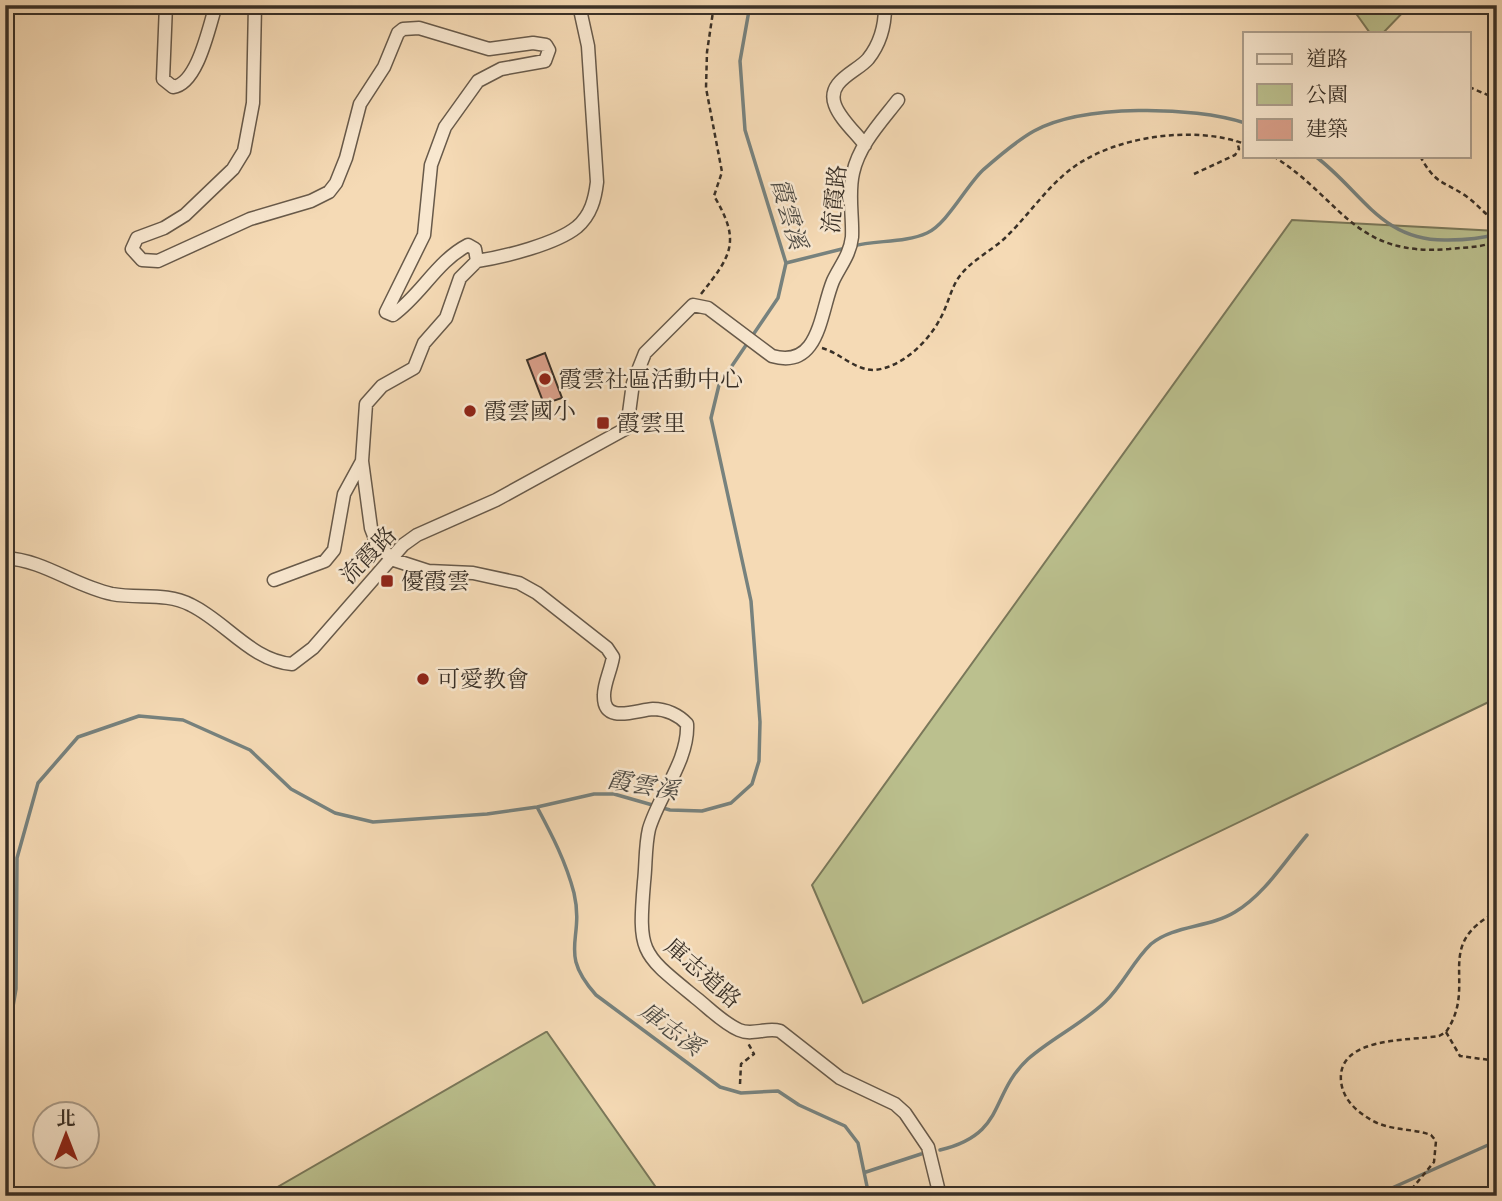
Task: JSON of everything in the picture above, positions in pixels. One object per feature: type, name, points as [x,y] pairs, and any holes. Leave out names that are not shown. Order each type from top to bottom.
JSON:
[{"type":"street","points":[[166,5],[163,79],[166,85],[173,87],[186,81],[195,67],[216,5]]},
{"type":"street","points":[[255,5],[253,103],[244,151],[233,169],[185,215],[164,228],[137,238],[132,244],[135,256],[142,260],[158,261],[250,219],[311,201],[329,192],[336,183],[346,158],[360,104],[384,67],[398,33],[403,29],[419,27],[489,49],[502,50],[533,43],[546,45],[549,50],[545,61],[501,69],[478,81],[445,127],[431,165],[424,235],[386,312],[393,315],[411,300],[453,253],[468,245],[475,249],[477,261]]},
{"type":"street","points":[[391,559],[376,541],[371,528],[362,461],[366,404],[382,386],[414,368],[424,343],[446,317],[460,278],[477,261],[494,259],[561,236],[577,227],[588,215],[595,200],[597,182],[588,46],[579,5]]},
{"type":"street","points":[[865,145],[835,105],[834,94],[842,78],[869,57],[881,34],[885,7]]},
{"type":"street","name":"流霞路","points":[[812,345],[834,279],[847,258],[852,238],[853,172],[865,145],[898,100]]},
{"type":"street","points":[[692,305],[708,308],[772,356],[783,360],[797,357],[812,345]]},
{"type":"street","name":"流霞路","points":[[5,558],[22,559],[113,594],[159,595],[188,603],[220,621],[254,652],[276,663],[292,664],[313,648],[403,545],[417,535],[496,500],[627,428],[633,383],[645,352],[692,305]]},
{"type":"street","points":[[274,580],[325,561],[334,550],[344,495],[362,461]]},
{"type":"street","name":"庫志道路","points":[[391,559],[428,570],[499,577],[537,593],[607,648],[613,657],[604,694],[605,704],[611,712],[621,715],[652,709],[681,717],[687,724],[688,734],[649,829],[641,915],[641,935],[647,953],[661,970],[741,1031],[771,1028],[780,1031],[839,1078],[895,1104],[924,1139],[940,1196]]},
{"type":"path","points":[[692,305],[721,267],[732,236],[731,228],[713,196],[722,172],[706,88],[707,52],[714,5]]},
{"type":"path","points":[[1470,88],[1497,99]]},
{"type":"path","points":[[812,345],[836,352],[862,369],[875,370],[890,366],[908,355],[928,337],[940,319],[957,280],[965,269],[1003,239],[1071,169],[1106,149],[1146,137],[1177,135],[1243,143]]},
{"type":"path","points":[[1195,174],[1235,155],[1238,149],[1237,141]]},
{"type":"path","points":[[1276,158],[1292,167],[1365,234],[1399,248],[1425,251],[1482,248],[1497,241]]},
{"type":"path","points":[[1421,158],[1442,186],[1465,196],[1497,223]]},
{"type":"path","points":[[1497,912],[1480,921],[1462,940],[1459,953],[1459,995],[1446,1032],[1452,1048],[1460,1056],[1497,1061]]},
{"type":"path","points":[[740,1084],[741,1064],[754,1054],[741,1031]]},
{"type":"path","points":[[1406,1196],[1434,1162],[1436,1141],[1422,1132],[1392,1129],[1361,1113],[1350,1104],[1342,1090],[1341,1073],[1346,1060],[1364,1047],[1390,1041],[1439,1036],[1446,1032]]},
{"type":"green space","points":[[1350,5],[1410,5],[1384,32],[1369,32]]},
{"type":"green space","points":[[1292,220],[1497,231],[1497,698],[863,1003],[812,885]]},
{"type":"green space","points":[[546,1032],[662,1196],[262,1196]]},
{"type":"building","name":"霞雲社區活動中心","points":[[545,353],[562,398],[544,404],[527,360]]},
{"type":"waterway","name":"霞雲溪","points":[[5,1053],[16,989],[17,858],[38,783],[78,737],[139,716],[183,720],[250,750],[291,789],[335,813],[373,822],[487,814],[537,807],[594,794],[614,794],[670,810],[702,811],[731,803],[752,784],[759,761],[760,722],[751,601],[711,418],[719,385],[778,298],[786,263],[745,130],[740,61],[750,5]]},
{"type":"waterway","points":[[853,246],[927,233],[942,222],[989,165],[1027,135],[1055,122],[1080,116],[1138,110],[1197,113],[1243,122]]},
{"type":"waterway","points":[[1317,158],[1374,212],[1406,233],[1448,240],[1497,234]]},
{"type":"waterway","points":[[786,263],[846,248]]},
{"type":"waterway","name":"庫志溪","points":[[537,807],[571,882],[577,909],[575,956],[584,980],[596,995],[720,1087],[741,1093],[778,1091],[799,1105],[845,1126],[858,1143],[869,1196]]},
{"type":"waterway","points":[[940,1150],[977,1134],[987,1124],[1007,1086],[1028,1059],[1105,1002],[1151,944],[1170,933],[1225,917],[1246,905],[1265,887],[1307,835]]},
{"type":"waterway","points":[[1374,1196],[1497,1141]]},
{"type":"waterway","points":[[866,1172],[921,1154]]},
{"type":"place","name":"霞雲社區活動中心","points":[[545,379]]},
{"type":"place","name":"霞雲國小","points":[[470,411]]},
{"type":"place","name":"霞雲里","points":[[603,423]]},
{"type":"place","name":"優霞雲","points":[[387,581]]},
{"type":"place","name":"可愛教會","points":[[423,679]]}]
